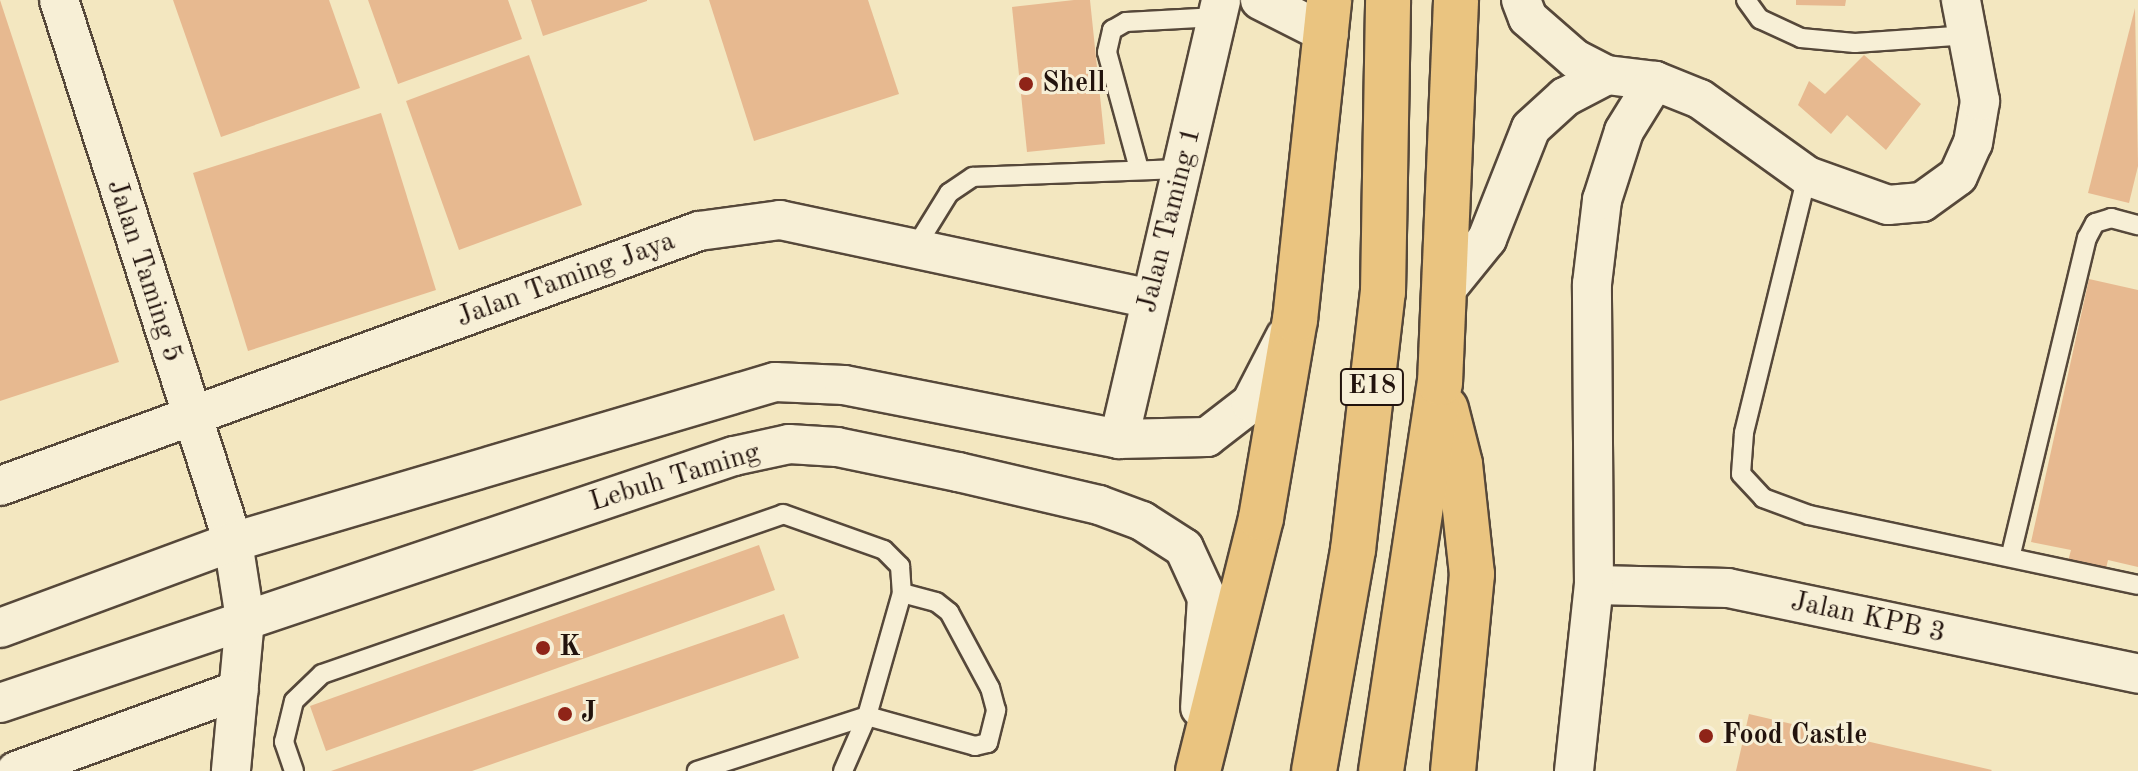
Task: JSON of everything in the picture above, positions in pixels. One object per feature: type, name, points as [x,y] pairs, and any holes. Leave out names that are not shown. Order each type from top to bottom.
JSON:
[{"type":"highway","name":"E18","points":[[1314,771],[1353,550],[1383,292],[1388,0]]},
{"type":"highway","name":"E18","points":[[1381,771],[1440,383],[1448,287],[1456,0]]},
{"type":"highway","points":[[1197,771],[1261,518],[1295,320],[1329,17]]},
{"type":"highway","points":[[1440,383],[1460,464],[1472,574],[1453,771]]},
{"type":"street","name":"Jalan Taming 5","points":[[59,0],[233,542],[245,619],[231,771]]},
{"type":"street","points":[[1260,0],[1329,17]]},
{"type":"street","points":[[1521,0],[1528,18],[1548,39],[1607,75],[1655,81],[1700,99],[1807,176],[1888,205],[1922,202],[1958,176],[1973,143],[1980,101],[1965,18]]},
{"type":"street","name":"Jalan Taming 1","points":[[1119,439],[1219,8]]},
{"type":"street","points":[[1448,287],[1487,239],[1531,128],[1565,97],[1607,75]]},
{"type":"street","points":[[1574,771],[1594,585],[1593,270],[1602,200],[1624,131],[1655,81]]},
{"type":"street","name":"Jalan Taming Jaya","points":[[0,486],[699,231],[780,220],[1151,299]]},
{"type":"street","points":[[0,628],[233,542],[775,382],[844,385],[1119,439],[1207,437],[1251,403],[1295,320]]},
{"type":"street","name":"Lebuh Taming","points":[[0,703],[734,456],[789,444],[837,447],[1099,505],[1142,521],[1184,548],[1207,598],[1197,771]]},
{"type":"street","name":"Jalan KPB 3","points":[[1594,585],[1728,588],[2138,674]]},
{"type":"street","points":[[16,771],[239,690]]},
{"type":"lane","points":[[1746,0],[1760,19],[1801,38],[1855,43],[1965,18]]},
{"type":"lane","points":[[1139,169],[1107,52],[1112,30],[1126,22],[1219,8]]},
{"type":"lane","points":[[915,248],[949,193],[973,177],[1184,169]]},
{"type":"lane","points":[[1807,176],[1744,433],[1741,474],[1763,498],[1809,515],[2011,554],[2138,585]]},
{"type":"lane","points":[[2011,554],[2087,238],[2095,223],[2111,218],[2138,225]]},
{"type":"lane","points":[[294,771],[284,742],[294,701],[322,674],[783,514],[884,550],[900,566],[902,593],[867,716],[843,771]]},
{"type":"lane","points":[[697,771],[867,716],[975,746],[988,743],[996,710],[990,688],[949,612],[936,602],[902,593]]},
{"type":"building","points":[[0,0],[119,362],[0,401]]},
{"type":"building","points":[[173,0],[329,0],[360,88],[221,137]]},
{"type":"building","points":[[368,0],[508,0],[522,39],[398,84]]},
{"type":"building","points":[[531,0],[647,0],[647,1],[543,36]]},
{"type":"building","points":[[709,0],[868,0],[899,94],[754,141]]},
{"type":"building","points":[[1090,0],[1105,144],[1027,152],[1012,7]]},
{"type":"building","points":[[1796,0],[1846,0],[1845,6],[1796,5]]},
{"type":"building","points":[[2135,8],[2138,166],[2129,203],[2088,193]]},
{"type":"building","points":[[529,55],[582,205],[459,250],[406,101]]},
{"type":"building","points":[[1864,55],[1921,104],[1886,150],[1847,115],[1831,134],[1798,105],[1809,81],[1825,94]]},
{"type":"building","points":[[381,113],[436,290],[248,351],[193,173]]},
{"type":"building","points":[[2089,279],[2138,290],[2138,567],[2108,560],[2105,573],[2067,565],[2071,550],[2031,542]]},
{"type":"building","name":"K","points":[[759,545],[775,590],[326,751],[310,706]]},
{"type":"building","name":"J","points":[[784,614],[799,658],[472,771],[331,771]]},
{"type":"building","points":[[1749,714],[1992,770],[1736,771]]},
{"type":"place","name":"Shell","points":[[1026,84]]},
{"type":"place","name":"K","points":[[543,648]]},
{"type":"place","name":"J","points":[[565,714]]},
{"type":"place","name":"Food Castle","points":[[1706,736]]}]
